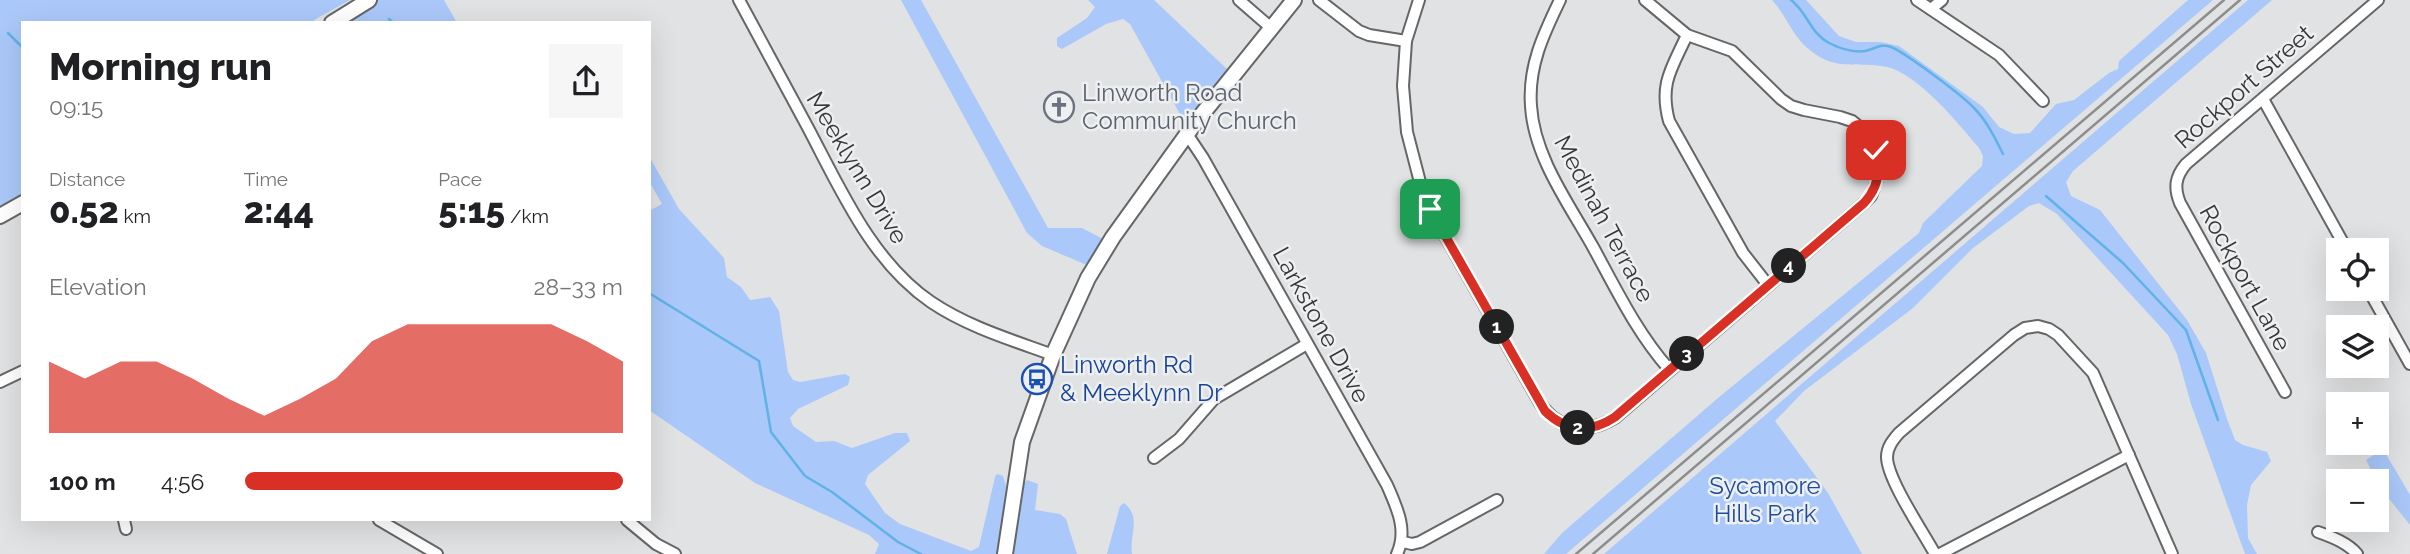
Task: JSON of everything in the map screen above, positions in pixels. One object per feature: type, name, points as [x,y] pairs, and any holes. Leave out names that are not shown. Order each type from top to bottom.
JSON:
[{"type":"main road","points":[[335,21],[369,0]]},
{"type":"main road","points":[[1005,554],[1022,442],[1053,355],[1095,266],[1187,134],[1294,0]]},
{"type":"main road","points":[[0,216],[21,204]]},
{"type":"street","name":"Meeklynn Drive","points":[[739,0],[841,191],[875,245],[901,277],[930,302],[953,314],[998,335],[1053,355]]},
{"type":"street","points":[[1239,0],[1270,27]]},
{"type":"street","points":[[1319,0],[1359,31],[1406,41]]},
{"type":"street","points":[[1419,0],[1406,41],[1403,111],[1412,156],[1430,209],[1545,411],[1567,427],[1585,429],[1601,425],[1615,417],[1871,196],[1878,180],[1876,150],[1862,129],[1852,121],[1791,106],[1732,51],[1687,35],[1645,0]]},
{"type":"street","name":"Medinah Terrace","points":[[1560,0],[1535,57],[1531,84],[1534,130],[1552,173],[1648,344],[1669,369]]},
{"type":"street","points":[[1917,0],[1999,55],[2043,101]]},
{"type":"street","points":[[1931,9],[1942,0]]},
{"type":"street","name":"Rockport Street","points":[[2176,182],[2179,172],[2186,164],[2378,0]]},
{"type":"street","points":[[1687,35],[1666,81],[1664,101],[1670,121],[1743,253],[1768,285]]},
{"type":"street","points":[[2263,99],[2340,238]]},
{"type":"street","name":"Larkstone Drive","points":[[1187,134],[1387,485],[1399,512],[1403,542]]},
{"type":"street","name":"Rockport Lane","points":[[2176,182],[2180,203],[2285,392]]},
{"type":"street","points":[[2375,301],[2410,364]]},
{"type":"street","points":[[2129,455],[1938,554],[1892,477],[1887,458],[1888,448],[1893,440],[2014,335],[2025,328],[2049,328],[2059,335],[2093,373],[2129,455],[2172,554]]},
{"type":"street","points":[[1154,458],[1180,439],[1214,399],[1307,344]]},
{"type":"street","points":[[0,382],[21,372]]},
{"type":"street","points":[[1398,554],[1403,542],[1420,542],[1497,500]]},
{"type":"street","points":[[385,521],[437,554]]},
{"type":"street","points":[[628,521],[656,544],[675,554]]},
{"type":"street","points":[[2318,533],[2344,544],[2357,554]]},
{"type":"green space","points":[[0,0],[350,0],[314,21],[21,21],[21,204],[0,216]]},
{"type":"green space","points":[[377,0],[444,0],[456,21],[345,21]]},
{"type":"green space","points":[[901,0],[921,0],[1048,228],[1082,228],[1105,240],[1089,266],[1042,246],[1027,233]]},
{"type":"green space","points":[[1088,0],[1154,0],[1229,71],[1186,125],[1130,24],[1123,19],[1106,24],[1062,49],[1057,46],[1057,38],[1087,18],[1095,7]]},
{"type":"green space","points":[[1772,0],[1806,0],[1839,36],[1856,42],[1880,42],[1899,46],[1983,107],[1999,127],[2014,134],[2030,133],[2056,104],[2074,100],[2118,69],[2119,61],[2188,0],[2213,0],[1566,554],[1544,554],[1562,533],[1718,398],[1919,233],[1923,223],[1982,166],[1983,156],[1979,148],[1937,101],[1912,79],[1887,67],[1839,64],[1821,57],[1799,40]]},
{"type":"green space","name":"Sycamore Hills Park","points":[[2248,0],[2272,0],[2073,171],[2066,182],[2071,196],[2100,210],[2187,320],[2206,353],[2235,440],[2267,452],[2271,461],[2251,485],[2247,505],[2248,538],[2257,554],[2245,554],[2191,404],[2177,354],[2168,335],[2057,214],[2039,203],[2029,206],[1973,248],[1913,308],[1804,391],[1775,421],[1828,493],[1862,554],[1604,554]]},
{"type":"green space","points":[[651,160],[679,209],[724,258],[727,277],[741,287],[750,300],[770,297],[779,311],[788,372],[793,380],[800,382],[845,374],[850,377],[848,385],[798,409],[790,418],[793,426],[816,442],[834,441],[852,448],[895,433],[907,433],[910,441],[868,475],[865,484],[885,513],[900,524],[971,551],[979,547],[995,477],[997,474],[1003,476],[1006,486],[998,554],[875,554],[879,544],[869,535],[755,483],[651,411],[651,210],[662,204],[651,185]]},
{"type":"green space","points":[[2374,455],[2387,455],[2410,495],[2410,525],[2389,499],[2389,469],[2370,469],[2366,460]]},
{"type":"green space","points":[[1027,480],[1038,484],[1035,510],[1060,514],[1066,519],[1077,554],[1012,554],[1021,487]]},
{"type":"green space","points":[[1124,503],[1134,520],[1132,554],[1107,554],[1120,506]]},
{"type":"waterway","points":[[1791,0],[1817,34],[1829,43],[1856,51],[1881,46],[1891,47],[1934,75],[1979,113],[2003,154]]},
{"type":"waterway","points":[[8,33],[21,46]]},
{"type":"waterway","points":[[2046,196],[2123,263],[2186,330],[2218,420]]},
{"type":"waterway","points":[[651,294],[759,361],[771,432],[805,476],[832,492],[898,542],[921,554]]},
{"type":"railway","points":[[1576,554],[2224,0]]},
{"type":"railway","points":[[1593,554],[2240,0]]},
{"type":"place","name":"Linworth Road Community Church","points":[[1059,107]]},
{"type":"place","name":"Linworth Rd & Meeklynn Dr","points":[[1037,379]]},
{"type":"route","points":[[1430,209],[1545,411],[1567,427],[1593,428],[1615,417],[1864,203],[1871,196],[1878,180],[1879,161],[1876,150]]}]
